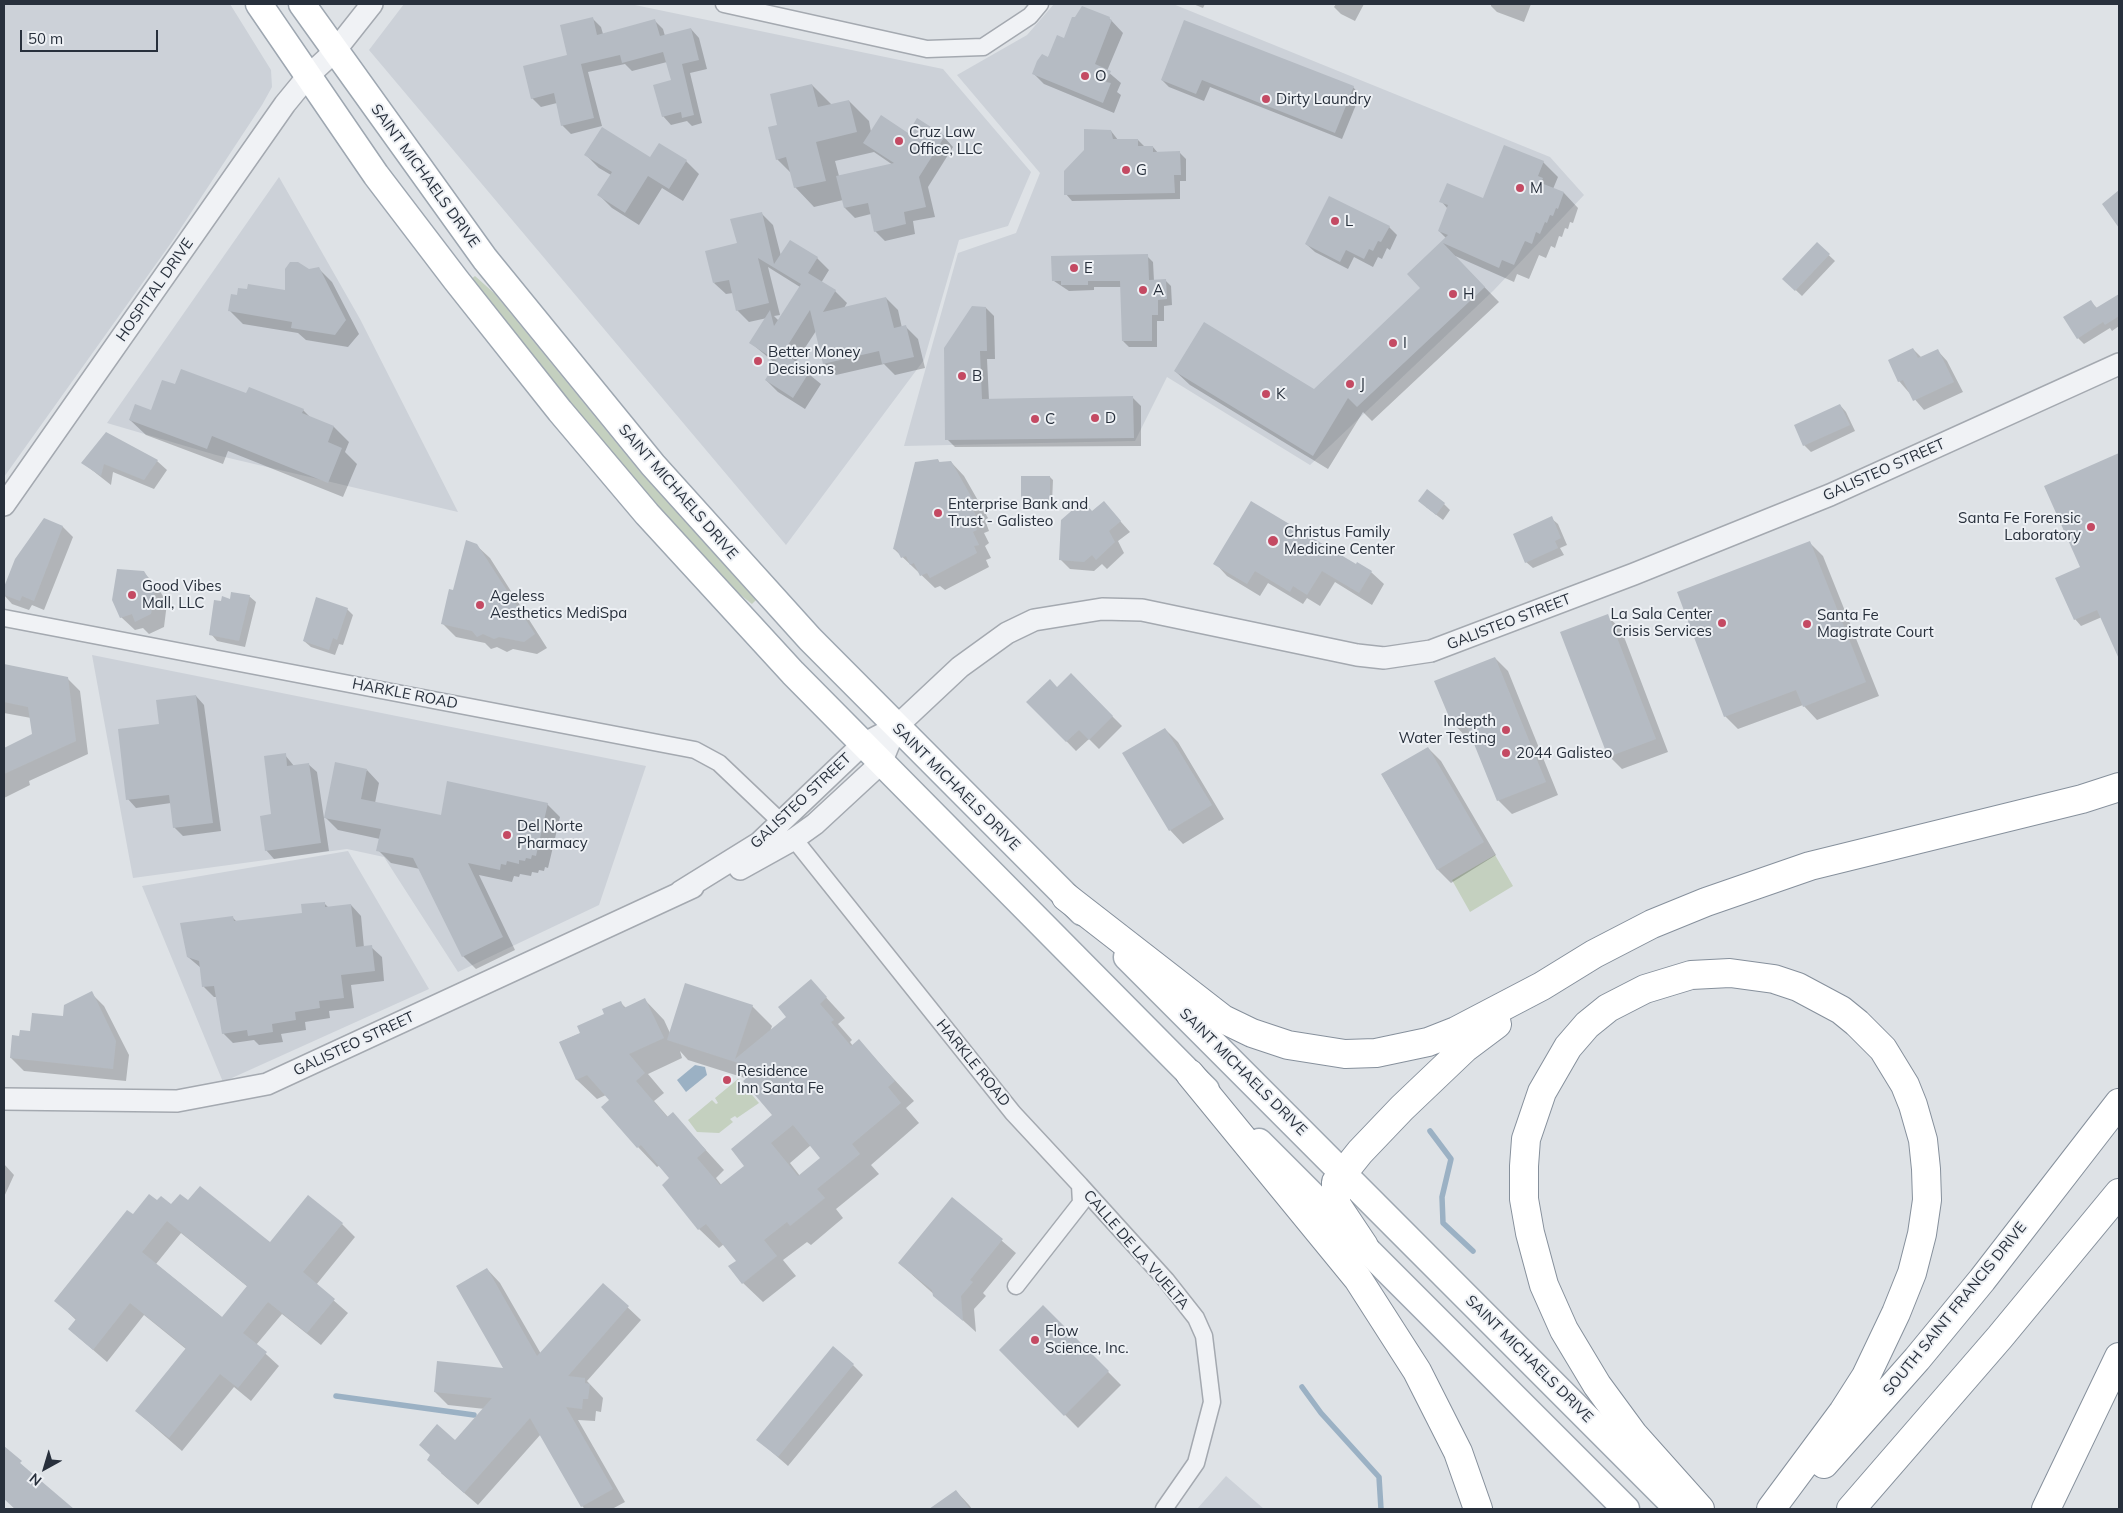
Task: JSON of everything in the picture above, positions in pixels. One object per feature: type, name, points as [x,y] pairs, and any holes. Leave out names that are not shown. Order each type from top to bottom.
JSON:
[{"type":"highway","points":[[1066,897],[1167,973],[1204,1007],[1252,1033],[1315,1051],[1345,1054],[1376,1053],[1428,1042],[1456,1031],[1542,986],[1594,954],[1652,924],[1756,884],[1810,866],[2082,799],[2119,787]]},
{"type":"highway","points":[[1700,1509],[1633,1434],[1597,1384],[1564,1330],[1544,1285],[1530,1233],[1524,1199],[1524,1166],[1526,1139],[1542,1092],[1568,1047],[1587,1025],[1608,1008],[1645,989],[1691,975],[1730,973],[1774,979],[1798,987],[1841,1010],[1857,1023],[1882,1050],[1905,1086],[1913,1105],[1923,1140],[1926,1169],[1927,1200],[1922,1234],[1912,1273],[1896,1313],[1866,1376],[1776,1509]]},
{"type":"highway","points":[[1364,1246],[1336,1204],[1336,1182],[1402,1108],[1442,1069],[1542,986]]},
{"type":"highway","points":[[1190,1074],[1358,1279],[1417,1371],[1458,1452],[1478,1509]]},
{"type":"highway","name":"SOUTH SAINT FRANCIS DRIVE","points":[[1776,1509],[1964,1302],[2119,1103]]},
{"type":"highway","points":[[1851,1509],[2000,1337],[2119,1193]]},
{"type":"highway","points":[[2046,1509],[2119,1357]]},
{"type":"main road","points":[[259,4],[376,175],[456,280],[560,411],[647,514],[725,600],[881,763],[1626,1509]]},
{"type":"main road","name":"SAINT MICHAELS DRIVE","points":[[302,4],[334,52],[484,259],[588,388],[741,564],[896,727],[1678,1509]]},
{"type":"street","name":"HOSPITAL DRIVE","points":[[4,505],[285,104],[308,76],[334,52],[372,4]]},
{"type":"street","points":[[724,4],[927,48],[983,47],[1030,16],[1040,4]]},
{"type":"street","name":"GALISTEO STREET","points":[[680,892],[759,843],[863,744],[896,727],[960,668],[1007,633],[1034,620],[1102,609],[1142,610],[1184,617],[1357,655],[1384,658],[1431,651],[1634,574],[1830,494],[2119,364]]},
{"type":"street","name":"HARKLE ROAD","points":[[4,618],[695,750],[711,757],[727,769],[781,822]]},
{"type":"street","name":"GALISTEO STREET","points":[[4,1099],[177,1101],[268,1084],[680,892],[724,877],[794,839],[815,824],[881,763],[896,727]]},
{"type":"street","name":"HARKLE ROAD","points":[[794,839],[1013,1113],[1080,1185]]},
{"type":"street","points":[[1016,1286],[1081,1203],[1080,1185]]},
{"type":"street","name":"CALLE DE LA VUELTA","points":[[1080,1185],[1166,1280],[1196,1318],[1204,1336],[1212,1402],[1196,1463],[1164,1509]]},
{"type":"shaded area","points":[[4,4],[230,4],[271,70],[272,87],[171,243],[4,477]]},
{"type":"shaded area","points":[[404,4],[630,4],[943,69],[1031,172],[1008,226],[959,240],[924,360],[786,545],[369,50]]},
{"type":"shaded area","points":[[1054,4],[1173,4],[1550,157],[1584,195],[1494,290],[1310,465],[1167,377],[1135,441],[904,446],[958,253],[1016,233],[1040,173],[957,75],[1027,35]]},
{"type":"shaded area","points":[[279,177],[360,319],[458,512],[216,455],[107,423]]},
{"type":"shaded area","points":[[92,655],[646,766],[599,905],[458,972],[384,857],[347,849],[133,878]]},
{"type":"shaded area","points":[[348,851],[429,989],[223,1082],[142,886]]},
{"type":"shaded area","points":[[1226,1476],[1264,1509],[1197,1509]]},
{"type":"green space","points":[[475,276],[494,293],[640,472],[756,600],[752,604],[733,589],[698,552],[557,388],[470,280]]},
{"type":"green space","points":[[1495,855],[1513,886],[1470,912],[1452,880]]},
{"type":"green space","points":[[738,1079],[759,1103],[737,1118],[735,1116],[730,1119],[733,1122],[719,1133],[697,1132],[688,1120],[712,1100],[716,1104],[718,1103],[715,1098]]},
{"type":"water","points":[[695,1065],[705,1067],[707,1075],[686,1092],[677,1080]]},
{"type":"building","points":[[1082,6],[1110,17],[1109,19],[1112,20],[1095,64],[1111,71],[1106,82],[1111,83],[1103,103],[1032,74],[1042,54],[1048,57],[1057,35],[1064,38],[1072,17],[1075,17]]},
{"type":"building","points":[[593,17],[597,35],[655,19],[660,36],[691,28],[699,60],[682,64],[694,115],[682,118],[681,112],[662,117],[653,85],[671,80],[663,52],[622,63],[620,55],[581,64],[594,118],[561,126],[554,93],[531,99],[523,66],[567,55],[560,25]]},
{"type":"building","points":[[1184,20],[1354,86],[1335,133],[1202,80],[1196,94],[1161,80]]},
{"type":"building","points":[[812,84],[818,107],[849,100],[857,132],[816,142],[826,181],[794,188],[786,157],[776,160],[768,127],[777,125],[770,94]]},
{"type":"building","points":[[881,115],[908,133],[917,118],[945,136],[919,177],[926,207],[904,212],[906,224],[874,232],[868,203],[844,208],[836,176],[894,163],[863,143]]},
{"type":"building","points":[[602,127],[650,157],[659,143],[687,160],[669,189],[648,176],[625,213],[597,195],[612,172],[584,155]]},
{"type":"building","points":[[1084,129],[1111,130],[1113,139],[1138,139],[1138,146],[1153,146],[1153,152],[1180,151],[1181,175],[1174,175],[1175,193],[1064,195],[1064,171],[1084,150]]},
{"type":"building","points":[[1504,145],[1544,161],[1538,176],[1543,178],[1541,183],[1564,192],[1558,209],[1556,208],[1553,216],[1550,215],[1540,234],[1536,232],[1532,244],[1525,241],[1514,265],[1502,260],[1499,268],[1443,243],[1485,287],[1357,407],[1348,398],[1313,456],[1174,371],[1204,322],[1314,389],[1420,288],[1407,274],[1448,235],[1438,231],[1448,205],[1439,202],[1447,183],[1483,198]]},
{"type":"building","points":[[2119,190],[2119,228],[2102,204]]},
{"type":"building","name":"L","points":[[1329,196],[1390,226],[1381,242],[1378,241],[1373,251],[1369,249],[1364,259],[1346,250],[1340,262],[1305,244]]},
{"type":"building","points":[[762,212],[774,264],[790,240],[818,257],[808,273],[836,290],[823,312],[886,297],[894,328],[906,325],[914,357],[882,364],[879,351],[823,364],[810,310],[783,353],[810,371],[793,398],[765,380],[777,361],[749,343],[770,310],[774,326],[801,284],[758,258],[769,303],[736,311],[729,280],[713,283],[705,251],[737,243],[730,219]]},
{"type":"building","points":[[1817,242],[1830,254],[1795,291],[1782,279]]},
{"type":"building","points":[[1148,254],[1149,280],[1166,279],[1167,299],[1158,300],[1158,315],[1152,315],[1152,341],[1122,341],[1120,281],[1088,281],[1088,285],[1061,285],[1061,281],[1052,281],[1051,256]]},
{"type":"building","points":[[290,262],[298,262],[309,269],[319,267],[346,320],[335,335],[291,328],[292,322],[228,311],[231,294],[237,295],[238,288],[247,289],[248,284],[285,290],[285,269]]},
{"type":"building","points":[[2119,294],[2119,316],[2105,325],[2103,322],[2077,339],[2063,317],[2091,300],[2096,308]]},
{"type":"building","points":[[972,306],[986,307],[987,351],[980,351],[982,399],[1133,396],[1134,438],[945,440],[944,348]]},
{"type":"building","points":[[1913,348],[1918,358],[1938,349],[1954,382],[1913,401],[1903,380],[1898,382],[1888,360]]},
{"type":"building","points":[[181,369],[246,393],[249,387],[304,409],[302,413],[334,426],[328,442],[342,448],[328,483],[212,436],[207,449],[129,420],[135,404],[151,410],[162,380],[175,384]]},
{"type":"building","points":[[1840,404],[1850,425],[1803,446],[1794,425]]},
{"type":"building","points":[[106,432],[158,460],[144,480],[104,464],[101,476],[81,463]]},
{"type":"building","name":"Santa Fe Forensic Laboratory","points":[[2119,453],[2119,659],[2097,610],[2074,620],[2055,578],[2080,567],[2044,486]]},
{"type":"building","name":"Enterprise Bank and Trust - Galisteo","points":[[938,459],[939,462],[951,461],[976,505],[972,507],[977,518],[972,520],[977,530],[973,532],[979,545],[974,546],[977,553],[930,578],[927,573],[920,576],[914,563],[910,565],[906,556],[901,558],[897,550],[893,549],[915,462]]},
{"type":"building","points":[[1021,476],[1050,476],[1050,500],[1021,500]]},
{"type":"building","points":[[1427,489],[1445,503],[1436,515],[1418,501]]},
{"type":"building","points":[[1104,501],[1121,521],[1109,531],[1115,542],[1096,560],[1092,555],[1084,562],[1059,560],[1061,520],[1077,506],[1079,508],[1085,503],[1092,511]]},
{"type":"building","name":"Christus Family Medicine Center","points":[[1251,501],[1356,564],[1357,562],[1372,571],[1359,593],[1322,571],[1307,595],[1293,586],[1290,592],[1255,571],[1247,584],[1213,564]]},
{"type":"building","points":[[1552,516],[1561,538],[1555,541],[1558,548],[1525,563],[1513,534]]},
{"type":"building","points":[[44,518],[63,526],[34,601],[22,596],[20,601],[4,595],[4,587],[15,559]]},
{"type":"building","points":[[466,540],[477,544],[535,634],[524,642],[499,637],[494,639],[483,634],[477,637],[472,631],[441,624],[449,589],[453,590]]},
{"type":"building","points":[[1810,541],[1866,682],[1803,707],[1796,690],[1724,717],[1677,592]]},
{"type":"building","points":[[117,569],[144,571],[155,589],[151,614],[135,622],[132,614],[120,618],[112,600]]},
{"type":"building","points":[[231,592],[250,595],[239,641],[209,635],[214,600],[221,601],[222,596],[230,599]]},
{"type":"building","points":[[316,597],[348,608],[337,640],[333,638],[329,650],[303,641]]},
{"type":"building","points":[[1608,614],[1656,739],[1608,757],[1560,632]]},
{"type":"building","name":"2044 Galisteo","points":[[1495,657],[1546,782],[1497,801],[1464,719],[1452,724],[1434,681]]},
{"type":"building","points":[[4,664],[68,677],[76,741],[4,774],[4,748],[32,734],[28,707],[4,702]]},
{"type":"building","points":[[1071,673],[1113,716],[1089,740],[1079,730],[1066,742],[1026,702],[1050,679],[1057,687]]},
{"type":"building","points":[[196,695],[213,823],[173,828],[169,795],[126,800],[118,729],[159,724],[156,700]]},
{"type":"building","points":[[1165,728],[1212,805],[1169,831],[1122,753]]},
{"type":"building","points":[[1428,747],[1484,842],[1437,870],[1381,774]]},
{"type":"building","points":[[286,753],[287,766],[309,763],[321,843],[265,851],[260,816],[271,814],[264,756]]},
{"type":"building","points":[[335,762],[367,769],[361,799],[441,815],[447,781],[548,803],[536,856],[532,855],[531,859],[526,858],[525,861],[519,860],[519,864],[507,861],[506,865],[501,864],[500,870],[468,863],[503,937],[462,957],[413,858],[376,851],[381,829],[324,818]]},
{"type":"building","points":[[325,902],[325,907],[351,904],[356,947],[372,945],[375,971],[341,975],[344,998],[319,1001],[320,1008],[295,1012],[296,1020],[272,1024],[273,1032],[248,1036],[247,1030],[222,1034],[214,986],[202,987],[199,961],[187,957],[180,923],[233,916],[234,921],[302,913],[301,904]]},
{"type":"building","points":[[811,979],[827,997],[820,1004],[834,1020],[831,1022],[851,1046],[859,1039],[895,1081],[888,1087],[901,1103],[852,1144],[860,1154],[817,1189],[825,1198],[790,1226],[787,1222],[764,1240],[777,1256],[742,1284],[728,1266],[736,1261],[706,1224],[698,1230],[662,1185],[669,1178],[641,1145],[637,1148],[601,1107],[609,1100],[587,1075],[576,1080],[559,1042],[580,1033],[577,1026],[604,1014],[602,1009],[621,1001],[624,1008],[645,998],[664,1038],[629,1054],[645,1073],[636,1081],[667,1117],[673,1112],[706,1150],[697,1158],[720,1185],[744,1166],[731,1149],[772,1115],[743,1081],[757,1069],[667,1040],[685,983],[753,1005],[735,1059],[786,1017],[778,1007]],"holes":[[[793,1125],[820,1158],[798,1176],[771,1143]]]},
{"type":"building","points":[[92,991],[116,1041],[113,1069],[10,1058],[12,1035],[19,1036],[20,1030],[30,1031],[32,1013],[63,1016],[64,1005]]},
{"type":"building","points":[[200,1186],[270,1242],[308,1195],[343,1223],[303,1272],[335,1299],[307,1333],[268,1302],[243,1333],[267,1352],[238,1388],[220,1374],[169,1438],[135,1411],[186,1348],[130,1303],[93,1350],[68,1329],[76,1319],[54,1301],[127,1210],[133,1214],[149,1194],[157,1200],[161,1196],[171,1204],[180,1194],[188,1200]],"holes":[[[167,1221],[247,1286],[222,1317],[142,1252]]]},
{"type":"building","points":[[952,1197],[1003,1239],[970,1280],[973,1282],[961,1296],[963,1321],[933,1296],[932,1290],[898,1263]]},
{"type":"building","points":[[487,1268],[537,1356],[603,1283],[629,1306],[568,1376],[585,1378],[585,1383],[590,1384],[588,1399],[583,1399],[582,1409],[566,1407],[613,1489],[581,1507],[530,1418],[464,1493],[427,1460],[430,1455],[419,1445],[437,1424],[455,1440],[492,1398],[434,1392],[437,1361],[503,1368],[456,1286]]},
{"type":"building","points":[[1043,1305],[1109,1371],[1064,1416],[999,1350]]},
{"type":"building","points":[[833,1346],[854,1364],[778,1457],[756,1440]]},
{"type":"building","points":[[4,1446],[22,1461],[20,1463],[74,1509],[15,1509],[4,1499]]},
{"type":"building","points":[[956,1490],[970,1509],[929,1509]]},
{"type":"waterway","points":[[1430,1131],[1451,1159],[1442,1197],[1443,1223],[1473,1251]]},
{"type":"waterway","points":[[1302,1387],[1321,1413],[1379,1477],[1381,1509]]},
{"type":"waterway","points":[[336,1396],[474,1415]]},
{"type":"place","name":"O","points":[[1085,76]]},
{"type":"place","name":"Dirty Laundry","points":[[1266,99]]},
{"type":"place","name":"Cruz Law Office, LLC","points":[[899,141]]},
{"type":"place","name":"G","points":[[1126,170]]},
{"type":"place","name":"M","points":[[1520,188]]},
{"type":"place","name":"L","points":[[1335,221]]},
{"type":"place","name":"E","points":[[1074,268]]},
{"type":"place","name":"A","points":[[1143,290]]},
{"type":"place","name":"H","points":[[1453,294]]},
{"type":"place","name":"I","points":[[1393,343]]},
{"type":"place","name":"Better Money Decisions","points":[[758,361]]},
{"type":"place","name":"B","points":[[962,376]]},
{"type":"place","name":"J","points":[[1350,384]]},
{"type":"place","name":"K","points":[[1266,394]]},
{"type":"place","name":"D","points":[[1095,418]]},
{"type":"place","name":"C","points":[[1035,419]]},
{"type":"place","name":"Enterprise Bank and Trust - Galisteo","points":[[938,513]]},
{"type":"place","name":"Santa Fe Forensic Laboratory","points":[[2091,527]]},
{"type":"place","name":"Christus Family Medicine Center","points":[[1273,541]]},
{"type":"place","name":"Good Vibes Mall, LLC","points":[[132,595]]},
{"type":"place","name":"Ageless Aesthetics MediSpa","points":[[480,605]]},
{"type":"place","name":"La Sala Center Crisis Services","points":[[1722,623]]},
{"type":"place","name":"Santa Fe Magistrate Court","points":[[1807,624]]},
{"type":"place","name":"Indepth Water Testing","points":[[1506,730]]},
{"type":"place","name":"2044 Galisteo","points":[[1506,753]]},
{"type":"place","name":"Del Norte Pharmacy","points":[[507,835]]},
{"type":"place","name":"Residence Inn Santa Fe","points":[[727,1080]]},
{"type":"place","name":"Flow Science, Inc.","points":[[1035,1340]]}]
